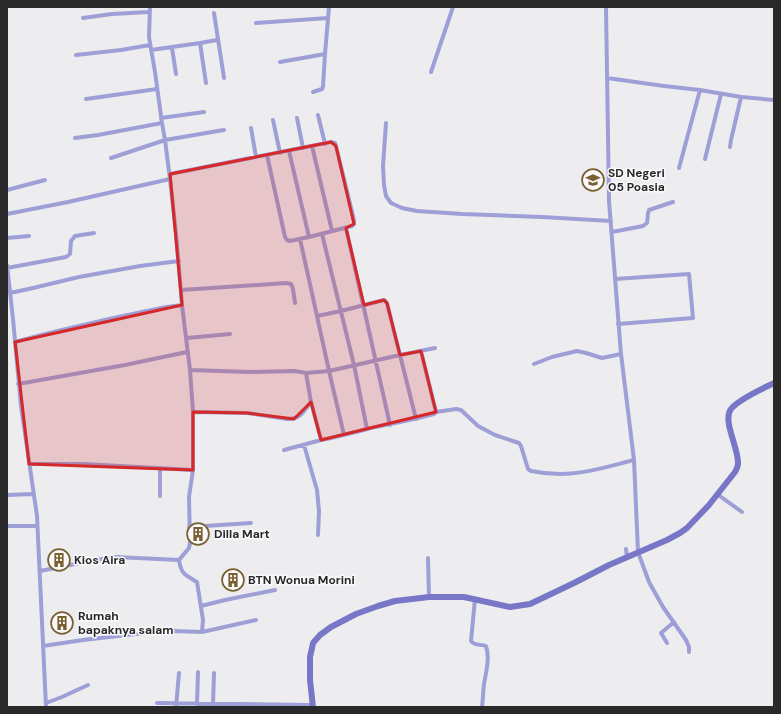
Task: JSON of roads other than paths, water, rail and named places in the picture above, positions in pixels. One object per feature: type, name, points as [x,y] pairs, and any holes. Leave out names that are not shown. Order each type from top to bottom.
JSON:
[{"type":"street","points":[[314,92],[322,89],[323,87],[329,7]]},
{"type":"street","points":[[431,72],[453,7]]},
{"type":"street","points":[[606,7],[609,201],[618,324],[634,460],[638,552],[649,582],[663,607],[686,640],[689,647],[689,652]]},
{"type":"street","points":[[83,18],[149,9],[150,45],[158,89],[174,205],[193,412],[193,470],[189,497],[190,543],[189,548],[179,560],[180,569],[184,574],[197,582],[203,620],[202,632]]},
{"type":"street","points":[[214,13],[224,78]]},
{"type":"street","points":[[256,23],[328,18]]},
{"type":"street","points":[[151,50],[217,40]]},
{"type":"street","points":[[200,43],[206,83]]},
{"type":"street","points":[[76,55],[150,45]]},
{"type":"street","points":[[172,48],[176,74]]},
{"type":"street","points":[[280,62],[325,54]]},
{"type":"street","points":[[607,78],[741,97],[774,100]]},
{"type":"street","points":[[86,99],[158,89]]},
{"type":"street","points":[[679,168],[700,90]]},
{"type":"street","points":[[705,159],[721,94]]},
{"type":"street","points":[[730,147],[741,97]]},
{"type":"street","points":[[161,118],[204,112]]},
{"type":"street","points":[[318,115],[325,144]]},
{"type":"street","points":[[297,118],[303,148]]},
{"type":"street","points":[[273,120],[280,152]]},
{"type":"street","points":[[75,138],[162,123]]},
{"type":"street","points":[[386,123],[383,166],[386,196],[391,203],[402,208],[417,211],[462,214],[611,221]]},
{"type":"street","points":[[251,128],[256,157]]},
{"type":"street","points":[[111,158],[165,140],[224,130]]},
{"type":"street","points":[[170,174],[331,142],[335,143],[354,224],[346,228],[322,234],[290,241],[287,240],[285,237],[267,155]]},
{"type":"street","points":[[312,146],[332,231]]},
{"type":"street","points":[[289,151],[309,237]]},
{"type":"street","points":[[7,214],[170,179]]},
{"type":"street","points":[[7,190],[45,180]]},
{"type":"street","points":[[612,232],[643,226],[647,223],[649,210],[674,202]]},
{"type":"street","points":[[346,228],[390,425]]},
{"type":"street","points":[[88,685],[46,705],[37,526],[34,494],[18,384],[7,266],[66,257],[70,254],[71,241],[74,236],[94,233]]},
{"type":"street","points":[[322,234],[354,365],[367,429]]},
{"type":"street","points":[[7,238],[29,236]]},
{"type":"street","points":[[300,239],[344,435]]},
{"type":"street","points":[[10,293],[79,277],[140,266],[179,261]]},
{"type":"street","points":[[615,279],[690,274],[692,318],[618,324]]},
{"type":"street","points":[[181,290],[286,283],[291,284],[294,289],[295,303]]},
{"type":"street","points":[[317,316],[384,300],[387,303],[416,419]]},
{"type":"street","points":[[15,342],[46,333],[182,305]]},
{"type":"street","points":[[187,338],[230,334]]},
{"type":"street","points":[[190,370],[250,372],[294,371],[306,373],[330,371],[435,348]]},
{"type":"street","points":[[422,351],[436,412]]},
{"type":"street","points":[[18,384],[126,365],[187,352]]},
{"type":"street","points":[[534,364],[552,357],[577,352],[602,358],[621,354]]},
{"type":"street","points":[[306,373],[311,402],[321,440]]},
{"type":"street","points":[[157,703],[176,705],[213,704],[313,706],[310,680],[310,657],[313,643],[320,635],[331,627],[356,614],[395,601],[429,597],[464,597],[510,607],[530,604],[609,565],[667,540],[687,528],[709,505],[735,472],[738,464],[736,447],[730,429],[728,414],[745,398],[774,383]]},
{"type":"street","points":[[193,412],[247,413],[294,419],[299,417],[311,402]]},
{"type":"street","points":[[284,450],[367,429],[416,419],[434,414],[436,412],[456,409],[461,410],[478,426],[495,435],[519,443],[528,469],[532,471],[560,474],[602,468],[634,460]]},
{"type":"street","points":[[304,445],[317,490],[319,511],[318,535]]},
{"type":"street","points":[[29,464],[84,464],[193,470]]},
{"type":"street","points":[[160,469],[160,496]]},
{"type":"street","points":[[7,495],[34,494]]},
{"type":"street","points":[[717,494],[742,512]]},
{"type":"street","points":[[190,527],[251,523]]},
{"type":"street","points":[[7,526],[37,526]]},
{"type":"street","points":[[626,549],[627,557]]},
{"type":"street","points":[[40,571],[116,557],[179,560]]},
{"type":"street","points":[[428,558],[429,597]]},
{"type":"street","points":[[201,606],[275,590]]},
{"type":"street","points":[[474,599],[471,641],[475,644],[486,646],[487,651],[487,666],[482,707]]},
{"type":"street","points":[[43,646],[153,632],[202,632],[256,620]]},
{"type":"street","points":[[667,642],[661,633],[674,622]]},
{"type":"street","points":[[197,704],[198,672]]},
{"type":"street","points":[[176,705],[178,673]]},
{"type":"street","points":[[213,704],[214,673]]},
{"type":"place","name":"SD Negeri 05 Poasia","points":[[593,180]]},
{"type":"place","name":"Dilla Mart","points":[[198,534]]},
{"type":"place","name":"Kios Aira","points":[[59,560]]},
{"type":"place","name":"BTN Wonua Morini","points":[[233,580]]},
{"type":"place","name":"Rumah bapaknya salam","points":[[62,623]]}]
